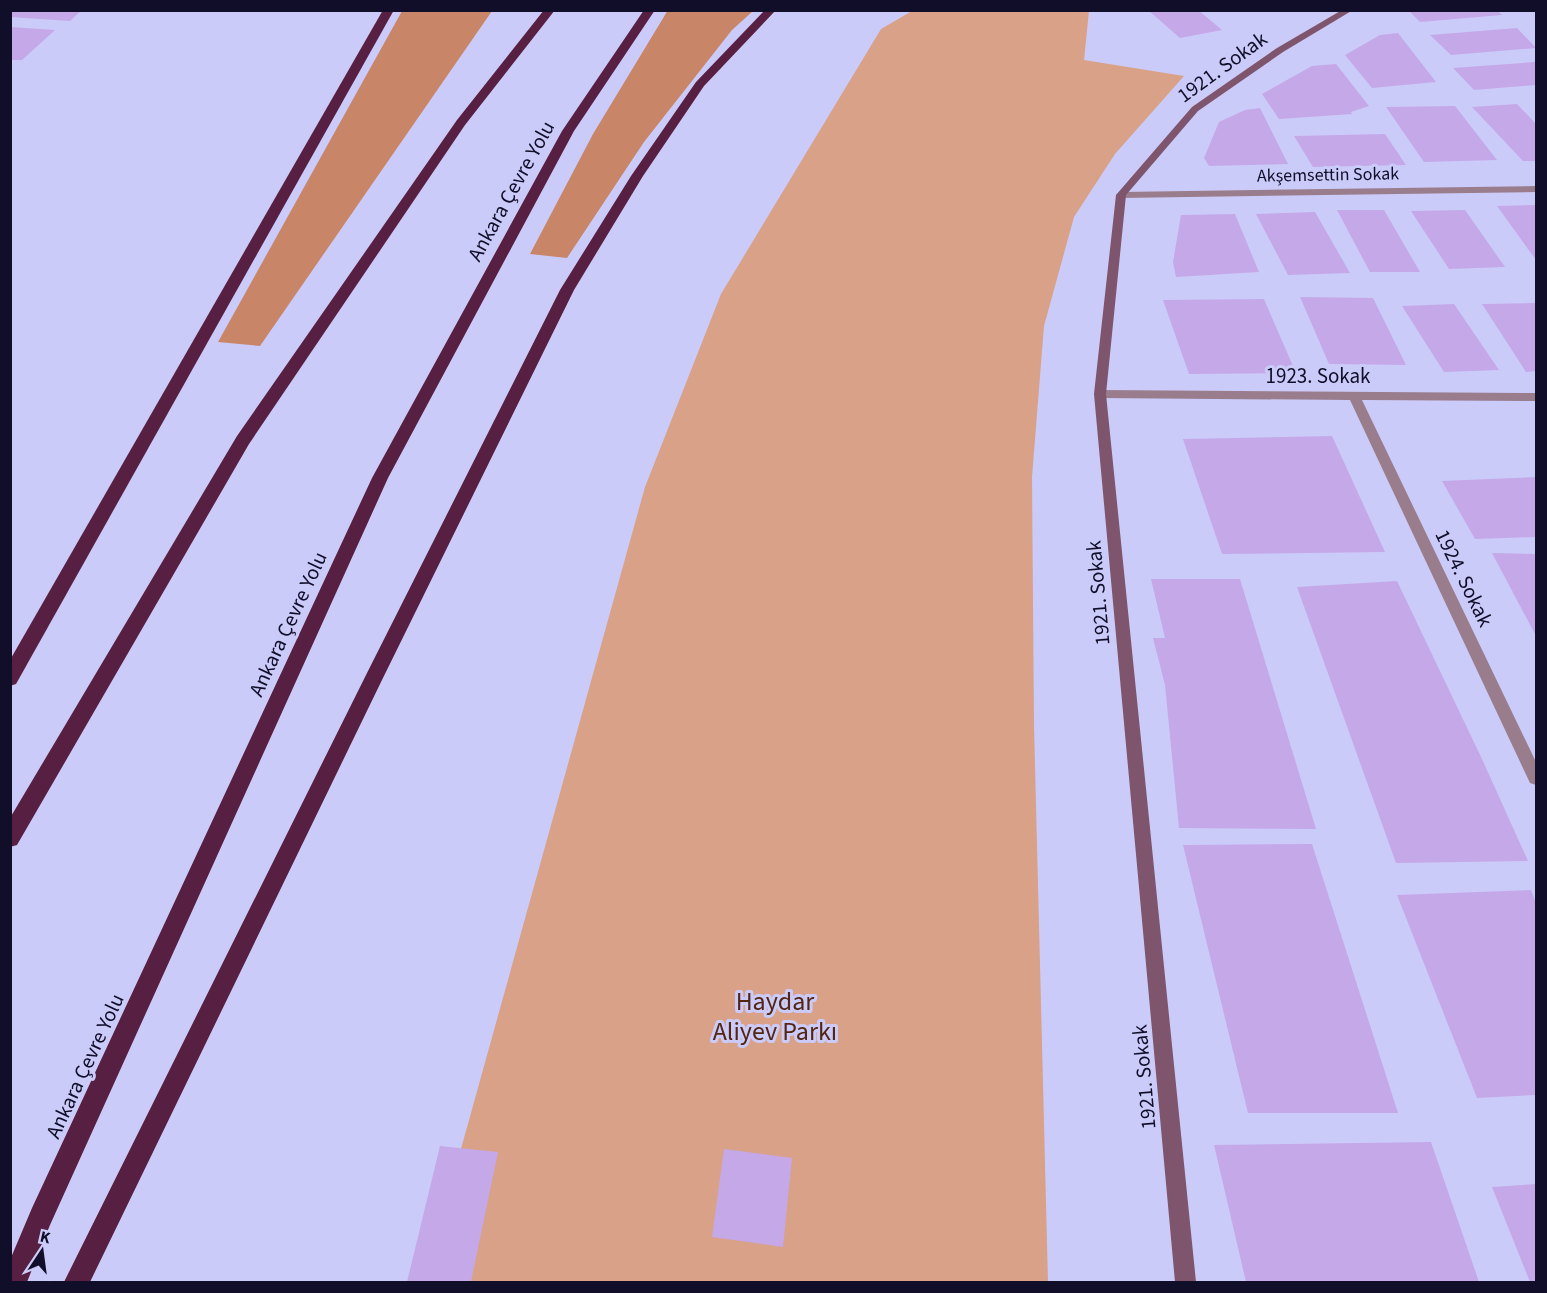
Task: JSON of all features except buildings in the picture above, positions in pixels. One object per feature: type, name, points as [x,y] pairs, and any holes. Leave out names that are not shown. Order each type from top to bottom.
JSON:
[{"type":"highway","points":[[10,678],[389,10]]},
{"type":"highway","points":[[10,838],[243,440],[461,123],[550,10]]},
{"type":"highway","name":"Ankara Çevre Yolu","points":[[14,1282],[41,1217],[380,477],[568,131],[650,10]]},
{"type":"highway","points":[[77,1282],[567,290],[637,176],[700,84],[771,10]]},
{"type":"street","name":"1921. Sokak","points":[[1185,1282],[1100,394],[1121,195],[1195,109],[1280,50],[1349,10]]},
{"type":"street","name":"Akşemsettin Sokak","points":[[1121,195],[1536,189]]},
{"type":"street","name":"1923. Sokak","points":[[1100,394],[1536,397]]},
{"type":"street","name":"1924. Sokak","points":[[1354,396],[1536,778]]},
{"type":"green space","name":"Haydar Aliyev Parkı","points":[[912,11],[1089,11],[1084,60],[1184,76],[1115,154],[1074,217],[1044,326],[1032,477],[1034,726],[1048,1282],[424,1282],[645,487],[721,294],[881,29]]},
{"type":"shaded area","points":[[668,10],[753,11],[732,30],[644,142],[567,258],[530,254],[593,134]]},
{"type":"shaded area","points":[[402,11],[492,11],[260,346],[218,342]]}]
